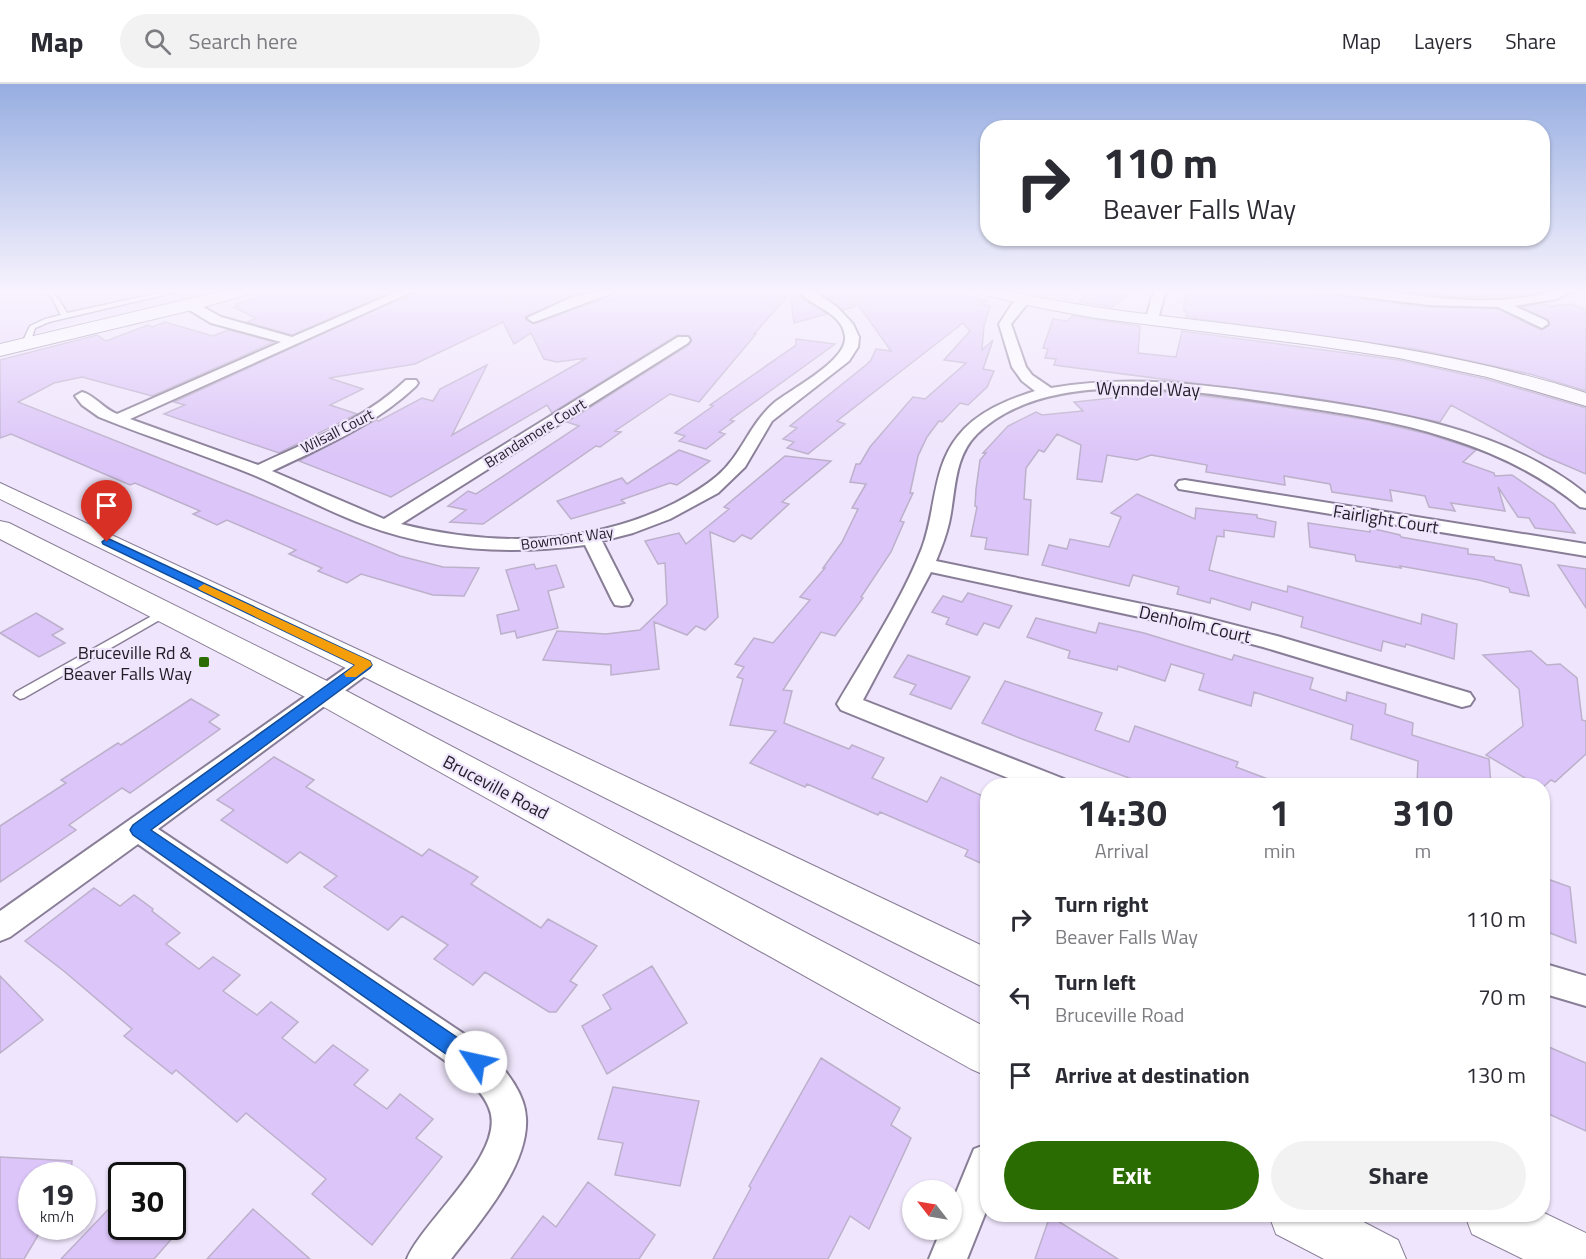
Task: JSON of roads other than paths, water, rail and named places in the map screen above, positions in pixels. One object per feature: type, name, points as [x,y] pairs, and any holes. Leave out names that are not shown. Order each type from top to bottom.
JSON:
[{"type":"main road","points":[[0,350],[19,345]]},
{"type":"main road","points":[[1355,345],[1403,351],[1499,372],[1586,400]]},
{"type":"main road","points":[[0,490],[365,665],[980,966]]},
{"type":"main road","name":"Bruceville Road","points":[[0,529],[324,693],[980,1049]]},
{"type":"main road","points":[[1308,1222],[1379,1259]]},
{"type":"main road","points":[[1505,1222],[1581,1259]]},
{"type":"street","points":[[117,419],[283,345]]},
{"type":"street","name":"Brandamore Court","points":[[386,526],[675,345]]},
{"type":"street","name":"Bowmont Way","points":[[82,396],[95,408],[117,419],[258,471],[386,526],[433,539],[492,546],[555,543],[590,537],[651,520],[684,506],[711,490],[738,464],[753,436],[766,419],[845,357],[850,345]]},
{"type":"street","points":[[1011,345],[1017,368],[1029,381],[1049,393]]},
{"type":"street","name":"Wilsall Court","points":[[258,471],[380,410],[411,383]]},
{"type":"street","name":"Wynndel Way","points":[[1035,778],[849,704],[925,565],[942,512],[948,465],[960,443],[975,427],[996,413],[1021,401],[1049,393],[1117,385],[1172,386],[1388,417],[1429,427],[1497,450],[1552,478],[1586,503]]},
{"type":"street","name":"Fairlight Court","points":[[1185,485],[1586,550]]},
{"type":"street","points":[[590,537],[622,600]]},
{"type":"street","name":"Denholm Court","points":[[925,565],[1216,627],[1462,699]]},
{"type":"street","points":[[0,928],[365,665]]},
{"type":"street","points":[[139,830],[476,1062],[499,1089],[509,1118],[502,1153],[485,1184],[426,1259]]},
{"type":"street","points":[[1550,980],[1586,991]]},
{"type":"street","points":[[948,1259],[980,1179]]},
{"type":"lane","points":[[20,695],[166,612]]},
{"type":"place","name":"Bruceville Rd & Beaver Falls Way","points":[[204,662]]}]
